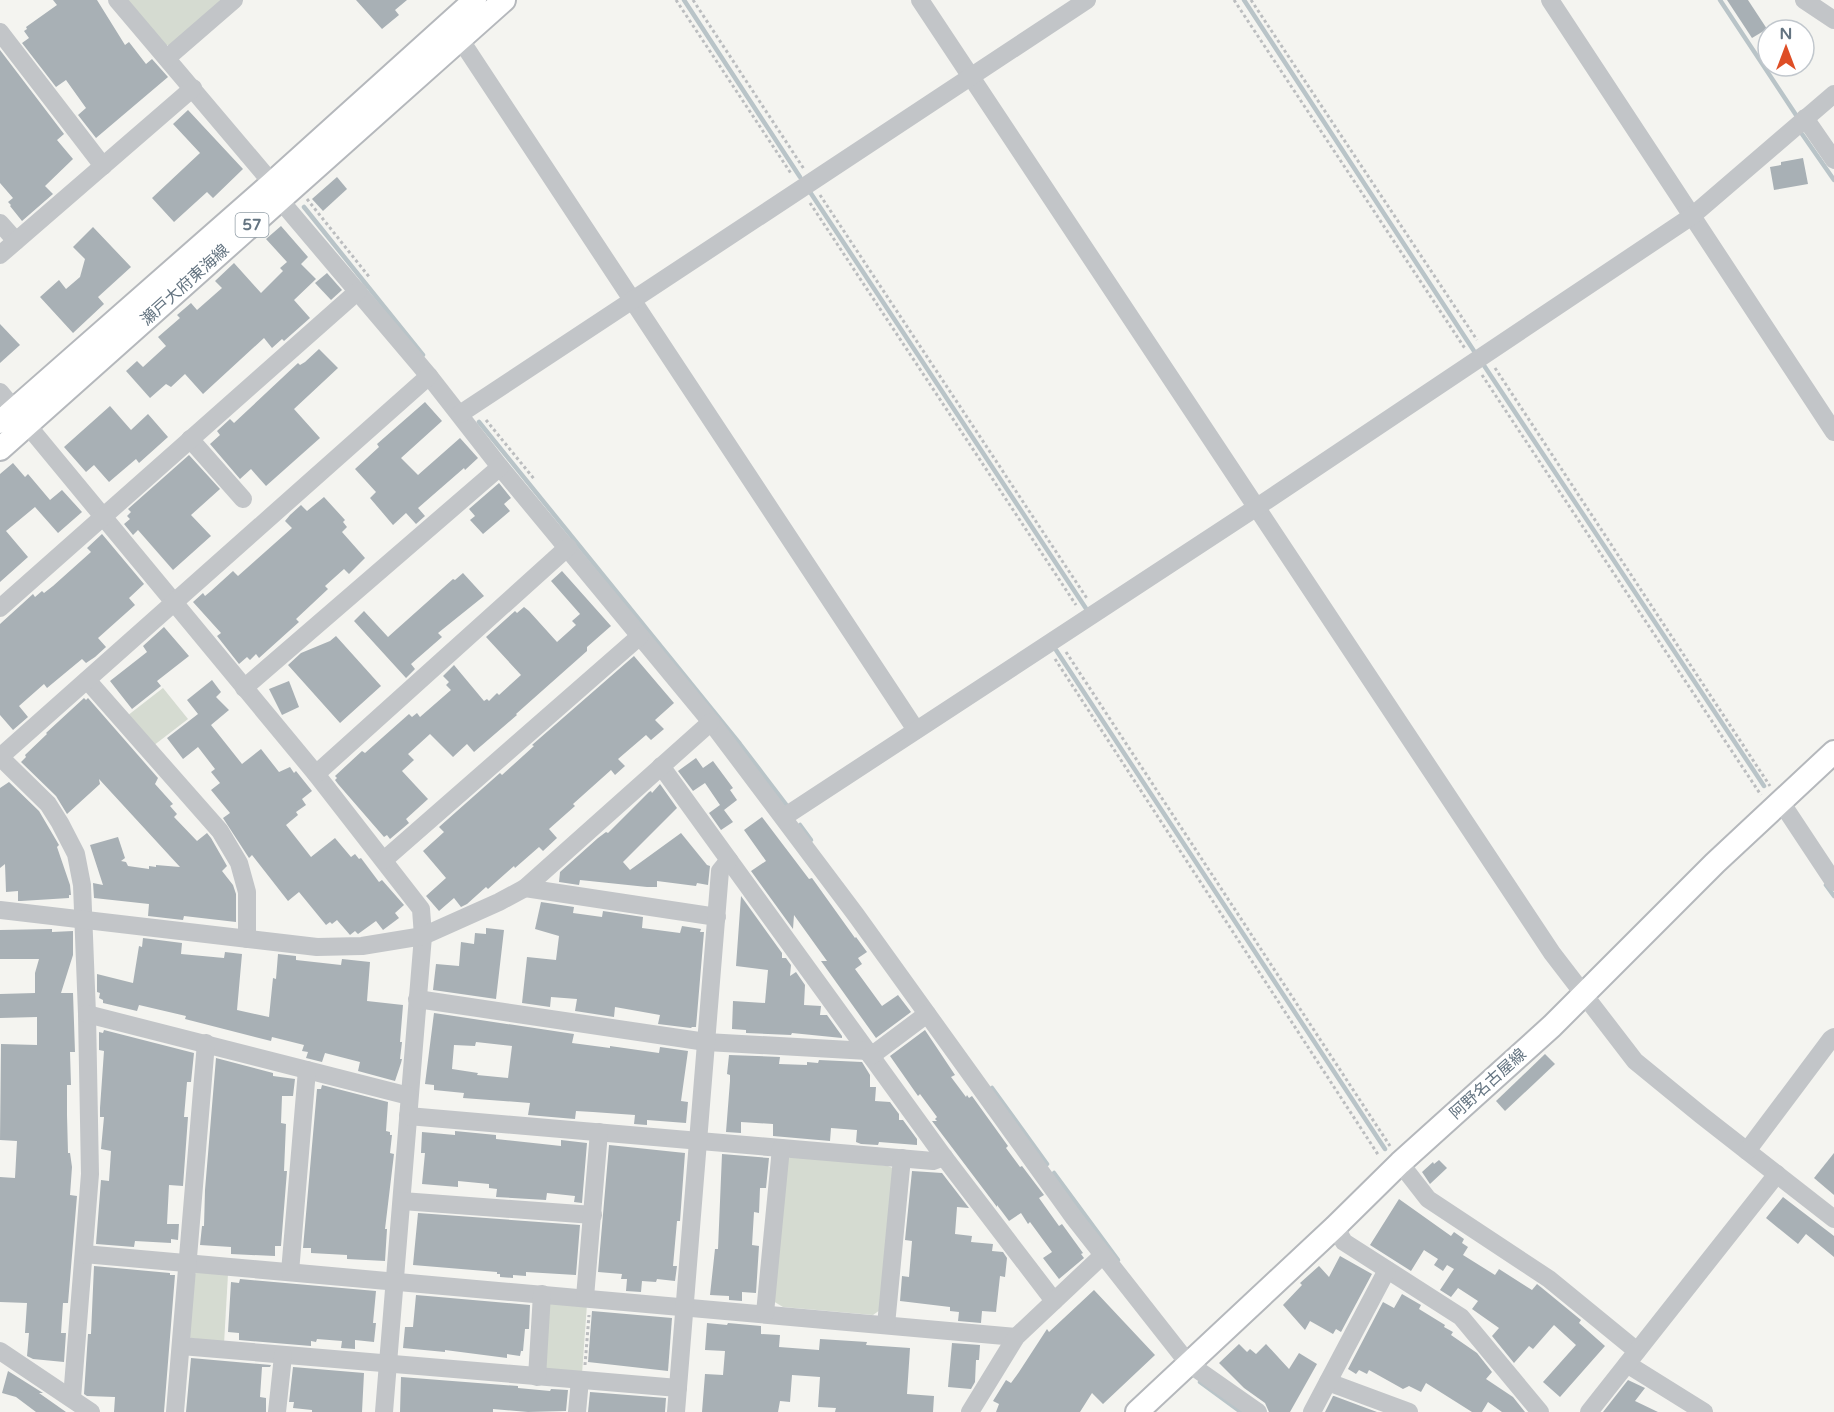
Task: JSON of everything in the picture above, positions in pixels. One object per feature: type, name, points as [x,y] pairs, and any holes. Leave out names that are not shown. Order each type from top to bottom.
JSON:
[{"type":"main road","name":"瀬戸大府東海線","points":[[276,191],[475,0]]},
{"type":"main road","name":"瀬戸大府東海線","points":[[0,448],[10,412],[504,0]]},
{"type":"main road","name":"阿野名古屋線","points":[[1137,1412],[1395,1168],[1583,996],[1611,966],[1834,752]]},
{"type":"street","points":[[117,0],[193,88],[460,414],[500,467],[711,722],[784,817],[1074,1218],[1188,1363],[1258,1412]]},
{"type":"street","points":[[167,58],[234,0]]},
{"type":"street","points":[[920,0],[1552,953],[1583,996],[1635,1061],[1834,1218]]},
{"type":"street","points":[[460,414],[1087,0]]},
{"type":"street","points":[[1550,0],[1834,432]]},
{"type":"street","points":[[1803,0],[1834,20]]},
{"type":"street","points":[[0,32],[103,166]]},
{"type":"street","points":[[460,39],[916,730]]},
{"type":"street","points":[[0,255],[193,88]]},
{"type":"street","points":[[784,817],[1257,507],[1692,216],[1834,94]]},
{"type":"street","points":[[1805,118],[1834,160]]},
{"type":"street","points":[[0,223],[16,241]]},
{"type":"street","points":[[0,608],[358,291]]},
{"type":"street","points":[[72,1398],[90,1174],[82,885],[76,854],[48,804],[0,757],[429,376]]},
{"type":"street","points":[[10,412],[104,515],[316,774],[421,909],[423,936],[384,1412]]},
{"type":"street","points":[[190,439],[243,499]]},
{"type":"street","points":[[244,688],[500,467]]},
{"type":"street","points":[[316,774],[568,548]]},
{"type":"street","points":[[384,860],[640,636]]},
{"type":"street","points":[[87,680],[220,831],[238,863],[247,892],[247,939]]},
{"type":"street","points":[[0,910],[317,947],[362,946],[423,936],[525,888],[711,722]]},
{"type":"street","points":[[661,766],[944,1157],[1054,1302]]},
{"type":"street","points":[[1777,807],[1834,882]]},
{"type":"street","points":[[676,1412],[720,871],[729,860]]},
{"type":"street","points":[[525,888],[717,917]]},
{"type":"street","points":[[417,999],[706,1042],[870,1053],[927,1014]]},
{"type":"street","points":[[87,1014],[409,1096]]},
{"type":"street","points":[[1747,1151],[1834,1037]]},
{"type":"street","points":[[175,1412],[206,1043]]},
{"type":"street","points":[[290,1272],[307,1070]]},
{"type":"street","points":[[408,1116],[933,1161],[944,1157]]},
{"type":"street","points":[[587,1298],[599,1132]]},
{"type":"street","points":[[765,1313],[781,1148]]},
{"type":"street","points":[[886,1325],[902,1158]]},
{"type":"street","points":[[1395,1168],[1428,1199],[1549,1279],[1632,1357],[1704,1412]]},
{"type":"street","points":[[1589,1412],[1777,1174]]},
{"type":"street","points":[[402,1201],[593,1215]]},
{"type":"street","points":[[1335,1227],[1344,1242],[1461,1317],[1540,1412]]},
{"type":"street","points":[[84,1254],[1016,1336]]},
{"type":"street","points":[[970,1412],[1016,1336],[1103,1255]]},
{"type":"street","points":[[1312,1412],[1387,1270]]},
{"type":"street","points":[[537,1377],[542,1294]]},
{"type":"street","points":[[181,1346],[678,1388]]},
{"type":"street","points":[[0,1351],[91,1412]]},
{"type":"street","points":[[277,1412],[283,1356]]},
{"type":"street","points":[[577,1412],[582,1380]]},
{"type":"street","points":[[1328,1382],[1409,1412]]},
{"type":"path","points":[[676,0],[807,186],[1091,616]]},
{"type":"path","points":[[693,0],[807,186],[1091,616]]},
{"type":"path","points":[[1234,0],[1480,358],[1777,807]]},
{"type":"path","points":[[1251,0],[1480,358],[1777,807]]},
{"type":"path","points":[[1051,641],[1395,1168]]},
{"type":"path","points":[[1051,641],[1395,1168]]},
{"type":"path","points":[[582,1380],[587,1298]]},
{"type":"shaded area","points":[[128,0],[222,0],[172,45],[163,45]]},
{"type":"shaded area","points":[[163,688],[188,719],[153,746],[127,716]]},
{"type":"shaded area","points":[[792,1155],[888,1166],[895,1169],[880,1310],[873,1315],[783,1307],[773,1301],[787,1160]]},
{"type":"shaded area","points":[[197,1272],[228,1274],[224,1344],[186,1337],[192,1277]]},
{"type":"shaded area","points":[[552,1302],[587,1304],[582,1374],[546,1371],[546,1307]]},
{"type":"building","points":[[53,0],[97,0],[125,45],[129,42],[146,64],[152,59],[168,77],[96,138],[78,115],[86,108],[66,80],[56,87],[22,43],[29,38],[24,31],[26,27],[57,5]]},
{"type":"building","points":[[356,0],[407,0],[395,10],[399,15],[382,29]]},
{"type":"building","points":[[1727,0],[1748,0],[1760,18],[1756,18],[1756,36],[1752,38]]},
{"type":"building","points":[[0,50],[64,134],[57,140],[73,159],[45,186],[53,194],[22,221],[8,202],[13,198],[0,183]]},
{"type":"building","points":[[188,110],[243,169],[213,198],[207,192],[174,222],[152,198],[200,153],[173,124]]},
{"type":"building","points":[[1803,158],[1808,184],[1774,190],[1770,167],[1781,165],[1781,162]]},
{"type":"building","points":[[337,177],[347,189],[323,211],[312,199]]},
{"type":"building","points":[[281,226],[308,257],[301,264],[316,279],[294,300],[310,318],[284,341],[282,339],[272,348],[264,338],[203,394],[185,374],[171,387],[166,384],[150,398],[126,371],[137,361],[143,367],[166,346],[158,337],[180,318],[177,315],[191,303],[197,310],[222,288],[215,281],[234,263],[261,293],[283,271],[280,268],[287,262],[266,239]]},
{"type":"building","points":[[93,227],[131,267],[98,297],[104,304],[73,333],[40,297],[59,280],[66,289],[80,277],[85,259],[73,247]]},
{"type":"building","points":[[327,273],[342,290],[331,300],[315,283]]},
{"type":"building","points":[[0,324],[20,345],[0,363]]},
{"type":"building","points":[[319,349],[338,368],[294,409],[320,438],[266,486],[251,469],[240,479],[210,444],[220,435],[217,431],[230,419],[234,423],[298,363],[300,365],[305,362]]},
{"type":"building","points":[[425,402],[442,421],[401,458],[418,475],[460,438],[478,458],[418,508],[425,516],[416,524],[406,513],[393,525],[370,498],[376,492],[355,469],[379,447],[377,444]]},
{"type":"building","points":[[110,406],[131,430],[148,414],[168,437],[139,463],[136,459],[109,482],[94,465],[86,472],[64,447]]},
{"type":"building","points":[[189,455],[220,489],[191,515],[211,536],[173,570],[138,530],[133,535],[124,524],[130,519],[127,516],[131,512],[128,509]]},
{"type":"building","points":[[13,463],[25,477],[28,474],[50,500],[62,490],[82,512],[58,533],[35,507],[6,531],[28,557],[0,582],[0,474]]},
{"type":"building","points":[[499,483],[511,498],[504,504],[510,511],[483,534],[470,520],[475,516],[469,509]]},
{"type":"building","points":[[324,497],[345,520],[343,522],[347,527],[342,532],[365,558],[349,574],[344,569],[325,586],[328,589],[296,619],[299,622],[259,658],[256,654],[250,660],[247,657],[239,664],[217,636],[221,633],[193,602],[203,593],[205,596],[233,571],[238,576],[292,528],[285,521],[301,505],[307,511]]},
{"type":"building","points":[[102,534],[144,584],[129,598],[135,605],[98,638],[106,647],[95,657],[86,663],[82,659],[47,688],[44,684],[19,706],[28,717],[13,730],[0,715],[0,624],[33,594],[35,597],[53,586],[91,552],[87,548]]},
{"type":"building","points":[[562,571],[611,626],[587,647],[587,651],[474,752],[467,744],[453,757],[430,734],[408,754],[414,760],[402,771],[428,799],[406,819],[409,823],[390,839],[387,835],[384,837],[338,784],[335,776],[362,751],[365,753],[409,714],[412,717],[417,713],[420,717],[451,690],[446,685],[449,682],[443,676],[454,665],[484,701],[487,699],[489,701],[497,693],[499,695],[521,675],[486,637],[515,611],[517,613],[524,607],[557,642],[576,625],[572,621],[580,614],[551,581]]},
{"type":"building","points":[[463,573],[484,596],[438,633],[442,637],[411,664],[415,669],[406,678],[354,621],[364,611],[388,637],[453,579],[455,580]]},
{"type":"building","points":[[164,627],[189,656],[157,681],[161,686],[132,709],[110,681],[147,652],[143,646]]},
{"type":"building","points":[[336,636],[381,686],[340,723],[288,665],[301,653],[330,641]]},
{"type":"building","points":[[634,656],[674,703],[655,720],[664,729],[651,740],[646,735],[618,759],[625,766],[615,775],[611,770],[573,804],[575,806],[549,829],[557,838],[543,851],[539,847],[467,904],[461,907],[454,898],[439,911],[426,896],[446,878],[423,851],[444,832],[439,827],[500,773],[502,775],[534,746],[532,745]]},
{"type":"building","points":[[212,680],[221,692],[216,697],[229,710],[211,725],[242,764],[261,749],[279,772],[290,767],[312,791],[302,799],[306,805],[296,812],[298,815],[286,825],[311,857],[335,838],[351,857],[355,854],[359,859],[361,858],[379,882],[382,880],[404,905],[395,913],[399,918],[383,930],[376,921],[358,934],[355,931],[350,935],[337,920],[326,925],[299,892],[288,901],[252,855],[249,858],[223,818],[230,813],[211,790],[220,783],[211,772],[215,769],[198,747],[183,759],[167,738],[198,714],[187,700]]},
{"type":"building","points":[[289,681],[299,707],[282,715],[269,689]]},
{"type":"building","points":[[84,698],[86,700],[88,698],[158,778],[155,784],[173,804],[170,806],[177,814],[174,817],[197,841],[207,833],[211,838],[227,866],[222,871],[233,885],[236,894],[236,922],[184,916],[183,920],[148,916],[149,904],[94,898],[93,883],[103,885],[90,845],[118,837],[125,858],[121,861],[126,862],[128,866],[149,869],[149,866],[156,867],[156,865],[180,867],[99,779],[100,784],[67,814],[56,796],[21,762],[46,733]]},
{"type":"building","points":[[696,758],[703,768],[713,761],[733,788],[730,790],[737,800],[724,810],[733,822],[721,830],[709,813],[720,805],[705,783],[693,791],[678,771]]},
{"type":"building","points":[[9,782],[39,811],[59,845],[57,847],[70,885],[69,898],[18,901],[18,891],[6,892],[5,864],[0,868],[0,788]]},
{"type":"building","points":[[660,784],[677,808],[623,862],[630,870],[681,833],[710,866],[708,885],[697,883],[696,886],[657,881],[657,887],[647,887],[580,880],[579,885],[559,882],[560,872],[598,838],[608,833]]},
{"type":"building","points":[[762,817],[809,879],[812,878],[867,952],[858,958],[862,964],[855,969],[882,1006],[898,995],[911,1012],[876,1038],[821,961],[827,961],[794,915],[793,929],[751,871],[766,861],[744,830]]},
{"type":"building","points":[[741,896],[782,953],[782,958],[786,958],[791,965],[790,976],[796,972],[805,985],[804,1005],[821,1006],[820,1015],[827,1015],[842,1038],[792,1033],[791,1035],[746,1033],[746,1030],[732,1029],[733,1001],[765,1003],[768,970],[736,966]]},
{"type":"building","points":[[541,902],[574,907],[573,913],[602,917],[603,911],[643,917],[642,928],[680,933],[682,926],[701,929],[700,932],[704,932],[696,1027],[658,1024],[660,1015],[615,1007],[614,1017],[575,1011],[577,999],[551,997],[550,1007],[522,1003],[527,957],[556,960],[559,936],[535,929]]},
{"type":"building","points":[[486,928],[504,930],[496,999],[433,990],[436,964],[459,966],[461,942],[474,944],[475,933],[486,934]]},
{"type":"building","points":[[52,929],[52,932],[73,931],[73,955],[61,993],[73,993],[75,1052],[70,1052],[71,1085],[67,1085],[67,1115],[68,1153],[70,1153],[72,1167],[70,1195],[77,1196],[68,1303],[63,1303],[61,1333],[66,1333],[64,1362],[33,1359],[27,1356],[29,1333],[25,1333],[27,1303],[0,1302],[0,1177],[15,1178],[17,1141],[0,1140],[1,1044],[37,1045],[37,1017],[0,1018],[0,994],[35,993],[35,973],[39,959],[0,959],[0,930]]},
{"type":"building","points":[[143,938],[182,943],[181,954],[224,958],[225,952],[242,954],[237,1010],[269,1017],[278,954],[296,956],[296,960],[341,965],[342,959],[370,962],[367,1001],[403,1005],[400,1042],[402,1042],[400,1059],[402,1059],[395,1081],[358,1071],[360,1062],[325,1053],[322,1062],[306,1058],[308,1052],[302,1051],[304,1045],[272,1037],[271,1041],[139,1005],[137,1011],[103,1003],[103,1000],[99,998],[100,993],[97,992],[97,974],[133,983],[139,946],[142,947]]},
{"type":"building","points":[[434,1013],[574,1034],[572,1043],[659,1053],[660,1047],[688,1051],[681,1101],[688,1102],[686,1123],[647,1120],[647,1125],[634,1124],[635,1115],[576,1111],[575,1119],[528,1115],[530,1103],[463,1098],[464,1093],[434,1090],[434,1085],[425,1084]],"holes":[[[476,1042],[512,1046],[508,1078],[477,1075],[478,1073],[452,1069],[454,1045],[475,1046]]]},
{"type":"building","points":[[104,1030],[194,1053],[191,1082],[187,1082],[184,1117],[188,1117],[183,1186],[169,1185],[167,1224],[179,1224],[178,1240],[171,1239],[171,1243],[135,1241],[134,1247],[96,1244],[101,1180],[109,1181],[111,1151],[101,1149],[104,1117],[100,1117],[100,1108],[104,1051],[99,1050],[99,1032],[103,1033]]},
{"type":"building","points":[[925,1030],[955,1075],[951,1077],[966,1097],[967,1095],[969,1098],[972,1096],[1008,1146],[1006,1148],[1044,1195],[1039,1198],[1059,1226],[1062,1224],[1083,1253],[1081,1254],[1084,1258],[1059,1279],[1043,1258],[1052,1252],[1030,1222],[1028,1224],[1021,1213],[1009,1221],[997,1205],[997,1207],[932,1121],[937,1121],[935,1119],[937,1117],[920,1094],[918,1096],[890,1056]]},
{"type":"building","points":[[1545,1054],[1555,1064],[1505,1111],[1496,1101]]},
{"type":"building","points":[[729,1055],[780,1057],[779,1064],[807,1065],[807,1062],[818,1063],[819,1060],[862,1062],[870,1075],[870,1087],[876,1087],[875,1101],[890,1102],[899,1114],[899,1120],[903,1120],[917,1139],[917,1145],[879,1142],[878,1145],[861,1144],[856,1142],[857,1130],[831,1128],[830,1141],[773,1136],[773,1124],[741,1122],[741,1133],[726,1132],[730,1081],[730,1075],[727,1074]]},
{"type":"building","points":[[216,1058],[273,1073],[273,1076],[295,1079],[293,1096],[282,1096],[281,1123],[286,1124],[284,1171],[287,1171],[281,1246],[275,1246],[275,1256],[231,1254],[231,1247],[200,1245],[202,1226],[204,1226]]},
{"type":"building","points":[[322,1085],[388,1102],[386,1131],[392,1135],[390,1153],[394,1154],[385,1229],[387,1229],[385,1261],[347,1259],[347,1255],[311,1253],[311,1248],[303,1248],[317,1089],[321,1089]]},
{"type":"building","points":[[455,1131],[496,1135],[496,1139],[561,1146],[561,1140],[587,1143],[582,1203],[574,1202],[575,1196],[547,1193],[546,1200],[496,1197],[497,1189],[489,1188],[489,1184],[458,1181],[458,1187],[422,1184],[425,1153],[421,1153],[422,1132],[455,1135]]},
{"type":"building","points":[[609,1145],[685,1153],[680,1221],[677,1221],[673,1266],[677,1266],[675,1281],[657,1279],[656,1282],[642,1281],[641,1292],[626,1291],[627,1279],[621,1279],[622,1274],[598,1272]]},
{"type":"building","points":[[1834,1153],[1834,1195],[1814,1178]]},
{"type":"building","points":[[722,1154],[769,1158],[766,1188],[760,1188],[759,1213],[754,1212],[752,1245],[759,1246],[756,1293],[742,1292],[742,1301],[729,1300],[729,1296],[710,1295],[715,1249],[718,1249]]},
{"type":"building","points":[[1439,1160],[1447,1168],[1430,1184],[1422,1172],[1433,1162],[1434,1164]]},
{"type":"building","points":[[912,1171],[942,1173],[969,1208],[957,1207],[955,1234],[972,1236],[971,1242],[993,1244],[992,1251],[1003,1252],[1007,1258],[1005,1277],[1000,1276],[996,1312],[982,1311],[981,1323],[958,1321],[959,1312],[950,1311],[950,1307],[900,1301],[902,1276],[909,1277],[912,1241],[905,1240]]},
{"type":"building","points":[[1783,1197],[1834,1236],[1834,1257],[1806,1234],[1798,1244],[1766,1218]]},
{"type":"building","points":[[1399,1199],[1451,1236],[1454,1232],[1464,1239],[1462,1243],[1468,1247],[1463,1255],[1495,1275],[1499,1269],[1532,1290],[1537,1284],[1581,1320],[1579,1323],[1605,1346],[1560,1397],[1543,1382],[1576,1345],[1554,1325],[1533,1349],[1529,1346],[1514,1363],[1492,1336],[1499,1328],[1472,1309],[1478,1301],[1458,1288],[1451,1297],[1440,1290],[1454,1269],[1447,1265],[1443,1271],[1434,1265],[1438,1259],[1424,1250],[1411,1271],[1370,1245]]},
{"type":"building","points":[[418,1213],[580,1225],[576,1275],[526,1272],[526,1276],[513,1275],[513,1278],[500,1277],[497,1272],[413,1265]]},
{"type":"building","points":[[1340,1256],[1372,1274],[1341,1332],[1336,1329],[1333,1334],[1310,1321],[1305,1330],[1283,1305],[1302,1285],[1300,1283],[1319,1266],[1329,1277]]},
{"type":"building","points":[[94,1266],[175,1275],[164,1412],[114,1412],[115,1397],[84,1394],[88,1334],[91,1334]]},
{"type":"building","points":[[240,1279],[376,1291],[374,1342],[355,1340],[355,1349],[341,1348],[342,1341],[317,1339],[316,1342],[311,1341],[311,1346],[239,1340],[239,1333],[228,1332],[231,1282],[239,1283]]},
{"type":"building","points":[[1094,1290],[1155,1355],[1103,1404],[1092,1393],[1080,1412],[996,1412],[999,1404],[993,1401],[1006,1380],[1011,1383],[1047,1329],[1049,1332]]},
{"type":"building","points":[[1402,1294],[1421,1305],[1419,1309],[1445,1325],[1444,1327],[1453,1332],[1451,1335],[1477,1353],[1492,1372],[1486,1379],[1513,1397],[1525,1412],[1502,1412],[1488,1402],[1482,1412],[1472,1412],[1426,1383],[1421,1392],[1409,1386],[1403,1389],[1369,1370],[1367,1374],[1359,1370],[1356,1374],[1348,1369],[1383,1302],[1394,1308]]},
{"type":"building","points":[[416,1295],[530,1305],[529,1329],[525,1329],[523,1351],[520,1356],[507,1354],[507,1358],[445,1350],[445,1352],[403,1348],[405,1327],[413,1327]]},
{"type":"building","points":[[592,1311],[672,1318],[668,1371],[588,1362]]},
{"type":"building","points":[[707,1323],[761,1326],[761,1334],[780,1335],[779,1347],[819,1350],[820,1339],[910,1348],[907,1394],[934,1396],[933,1412],[835,1412],[836,1408],[818,1407],[820,1377],[792,1375],[790,1402],[780,1401],[778,1412],[702,1412],[705,1374],[723,1375],[725,1351],[705,1350]]},
{"type":"building","points":[[952,1343],[980,1345],[979,1360],[976,1360],[975,1382],[971,1389],[948,1387]]},
{"type":"building","points":[[1239,1344],[1247,1352],[1250,1349],[1256,1354],[1266,1344],[1289,1369],[1299,1353],[1317,1364],[1290,1412],[1269,1412],[1265,1403],[1244,1388],[1219,1363]]},
{"type":"building","points":[[191,1358],[271,1365],[262,1367],[260,1397],[266,1398],[266,1412],[186,1412]]},
{"type":"building","points":[[293,1367],[364,1373],[362,1412],[312,1412],[312,1410],[293,1408],[294,1402],[289,1402]]},
{"type":"building","points":[[8,1371],[43,1393],[39,1393],[66,1412],[36,1412],[16,1397],[2,1393]]},
{"type":"building","points":[[401,1377],[518,1386],[518,1388],[550,1391],[551,1389],[568,1390],[566,1411],[528,1412],[493,1409],[493,1412],[400,1412]]},
{"type":"building","points":[[1628,1380],[1645,1388],[1635,1401],[1658,1412],[1603,1412]]},
{"type":"building","points":[[590,1392],[666,1398],[665,1412],[588,1412]]},
{"type":"building","points":[[1334,1396],[1377,1412],[1325,1412]]},
{"type":"waterway","points":[[684,0],[800,177]]},
{"type":"waterway","points":[[1244,0],[1474,351]]},
{"type":"waterway","points":[[1720,0],[1796,115]]},
{"type":"waterway","points":[[1802,134],[1834,180]]},
{"type":"waterway","points":[[810,192],[1087,610]]},
{"type":"waterway","points":[[304,207],[423,355]]},
{"type":"waterway","points":[[1483,364],[1764,786]]},
{"type":"waterway","points":[[479,422],[740,744],[788,807]]},
{"type":"waterway","points":[[1056,650],[1385,1149]]},
{"type":"waterway","points":[[800,825],[811,840]]},
{"type":"waterway","points":[[1826,885],[1834,896]]},
{"type":"waterway","points":[[992,1088],[1047,1164]]},
{"type":"waterway","points":[[1054,1173],[1118,1260]]},
{"type":"waterway","points":[[1200,1382],[1241,1412]]}]
